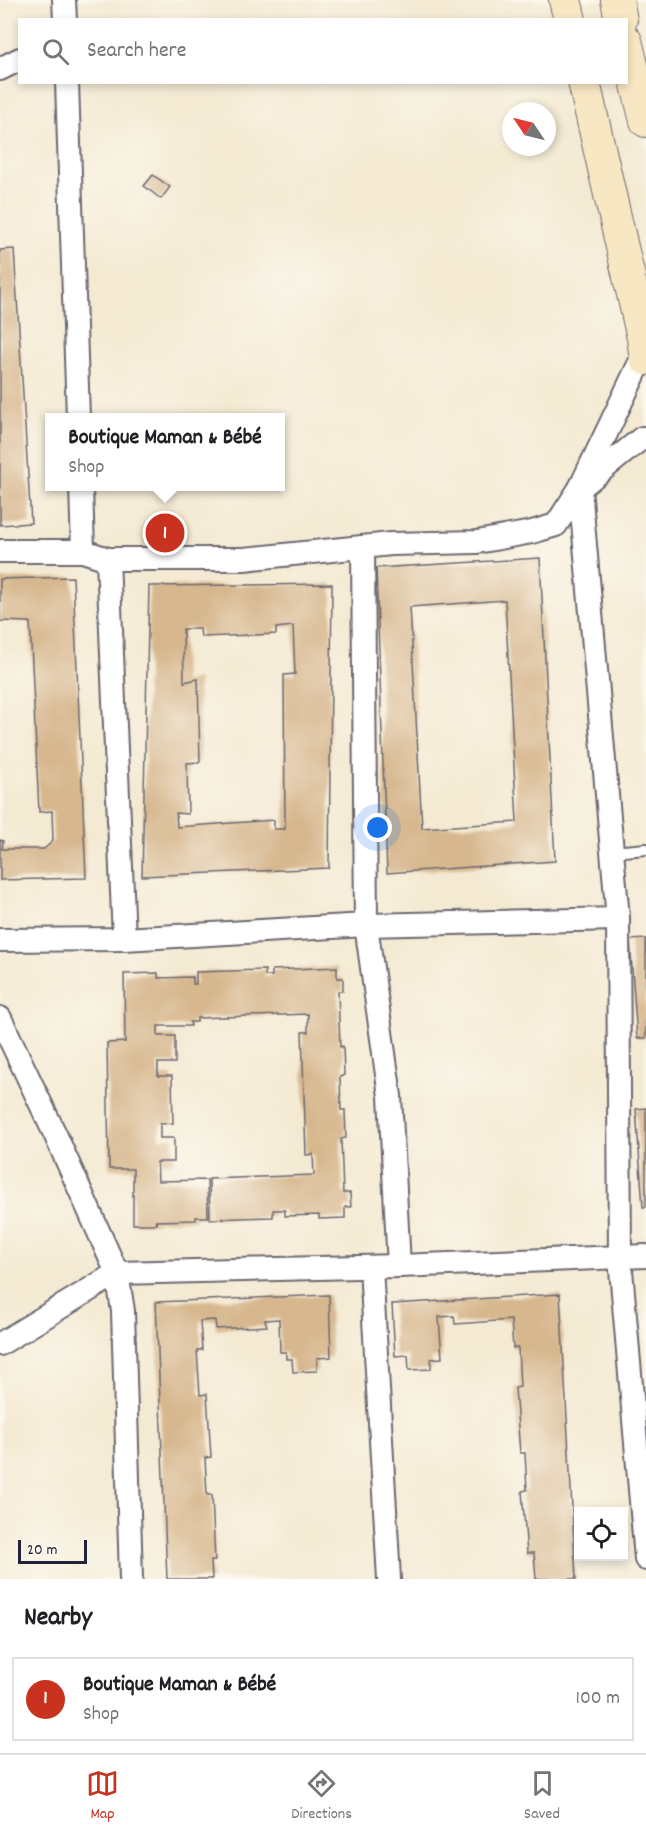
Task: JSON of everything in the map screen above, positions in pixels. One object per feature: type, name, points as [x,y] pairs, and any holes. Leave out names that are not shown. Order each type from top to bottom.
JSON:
[{"type":"main road","points":[[565,0],[570,18]]},
{"type":"main road","points":[[617,0],[621,18]]},
{"type":"main road","points":[[628,45],[646,122]]},
{"type":"main road","points":[[584,84],[644,338],[645,356]]},
{"type":"street","points":[[64,0],[65,18]]},
{"type":"street","points":[[0,69],[18,60]]},
{"type":"street","points":[[67,84],[78,413]]},
{"type":"street","points":[[0,551],[83,551],[108,559],[244,559],[391,544],[477,542],[556,525],[580,488],[645,356]]},
{"type":"street","points":[[580,488],[642,438],[646,438]]},
{"type":"street","points":[[580,488],[618,919],[620,1258],[646,1559]]},
{"type":"street","points":[[81,491],[83,551]]},
{"type":"street","points":[[363,547],[366,925],[390,1096],[399,1266]]},
{"type":"street","points":[[108,559],[124,939]]},
{"type":"street","points":[[0,940],[124,939],[366,925],[618,919]]},
{"type":"street","points":[[0,1018],[117,1273],[123,1311],[131,1579]]},
{"type":"street","points":[[0,1344],[117,1273],[371,1267],[646,1256]]},
{"type":"street","points":[[371,1267],[389,1579]]},
{"type":"lane","points":[[613,852],[646,849]]},
{"type":"building","points":[[153,175],[170,187],[161,199],[144,186]]},
{"type":"building","points":[[14,249],[31,523],[0,525],[0,250]]},
{"type":"building","points":[[540,558],[555,861],[387,873],[376,568]],"holes":[[[505,600],[517,822],[422,828],[410,607]]]},
{"type":"building","points":[[73,577],[86,878],[0,880],[0,840],[3,841],[2,849],[44,849],[53,841],[52,811],[39,812],[30,622],[0,621],[0,579]]},
{"type":"building","points":[[332,584],[329,868],[142,876],[149,586]],"holes":[[[293,626],[295,674],[284,675],[285,829],[274,829],[274,820],[177,827],[176,813],[188,814],[187,763],[200,762],[198,679],[184,682],[183,629],[200,629],[201,637],[276,634],[276,628]]]},
{"type":"building","points":[[646,939],[646,1038],[637,1038],[630,940]]},
{"type":"building","points":[[337,967],[337,978],[343,978],[343,991],[338,991],[340,1047],[343,1046],[344,1075],[340,1077],[341,1110],[345,1110],[346,1138],[341,1139],[343,1193],[350,1193],[351,1207],[345,1207],[345,1218],[319,1219],[319,1215],[285,1216],[285,1210],[273,1210],[273,1217],[210,1219],[209,1179],[314,1175],[313,1154],[306,1155],[302,1032],[308,1032],[308,1014],[197,1018],[197,1022],[190,1022],[191,1026],[158,1026],[158,1036],[175,1036],[175,1063],[158,1063],[158,1076],[172,1076],[173,1123],[160,1124],[160,1138],[174,1138],[174,1162],[157,1162],[158,1181],[207,1180],[208,1217],[196,1217],[196,1220],[156,1221],[157,1224],[133,1224],[133,1169],[109,1169],[107,1043],[125,1042],[124,974],[158,973],[158,978],[193,977],[193,984],[196,984],[196,972],[265,970],[265,976],[272,976],[272,970]]},
{"type":"building","points":[[646,1108],[646,1207],[643,1207],[636,1109]]},
{"type":"building","points":[[560,1294],[576,1579],[536,1579],[534,1553],[527,1553],[522,1491],[527,1490],[525,1453],[520,1453],[515,1388],[520,1387],[518,1348],[513,1348],[511,1320],[455,1324],[454,1316],[439,1317],[442,1358],[431,1359],[431,1369],[409,1370],[408,1355],[395,1356],[392,1304]]},
{"type":"building","points":[[329,1295],[331,1357],[317,1358],[317,1371],[293,1372],[292,1359],[286,1359],[286,1352],[280,1352],[279,1319],[265,1320],[267,1326],[216,1329],[215,1320],[200,1321],[202,1350],[197,1350],[200,1395],[207,1394],[211,1457],[205,1458],[207,1495],[212,1495],[215,1561],[211,1561],[212,1579],[167,1579],[156,1302]]},
{"type":"place","name":"Boutique Maman & Bébé","points":[[165,533]]}]
